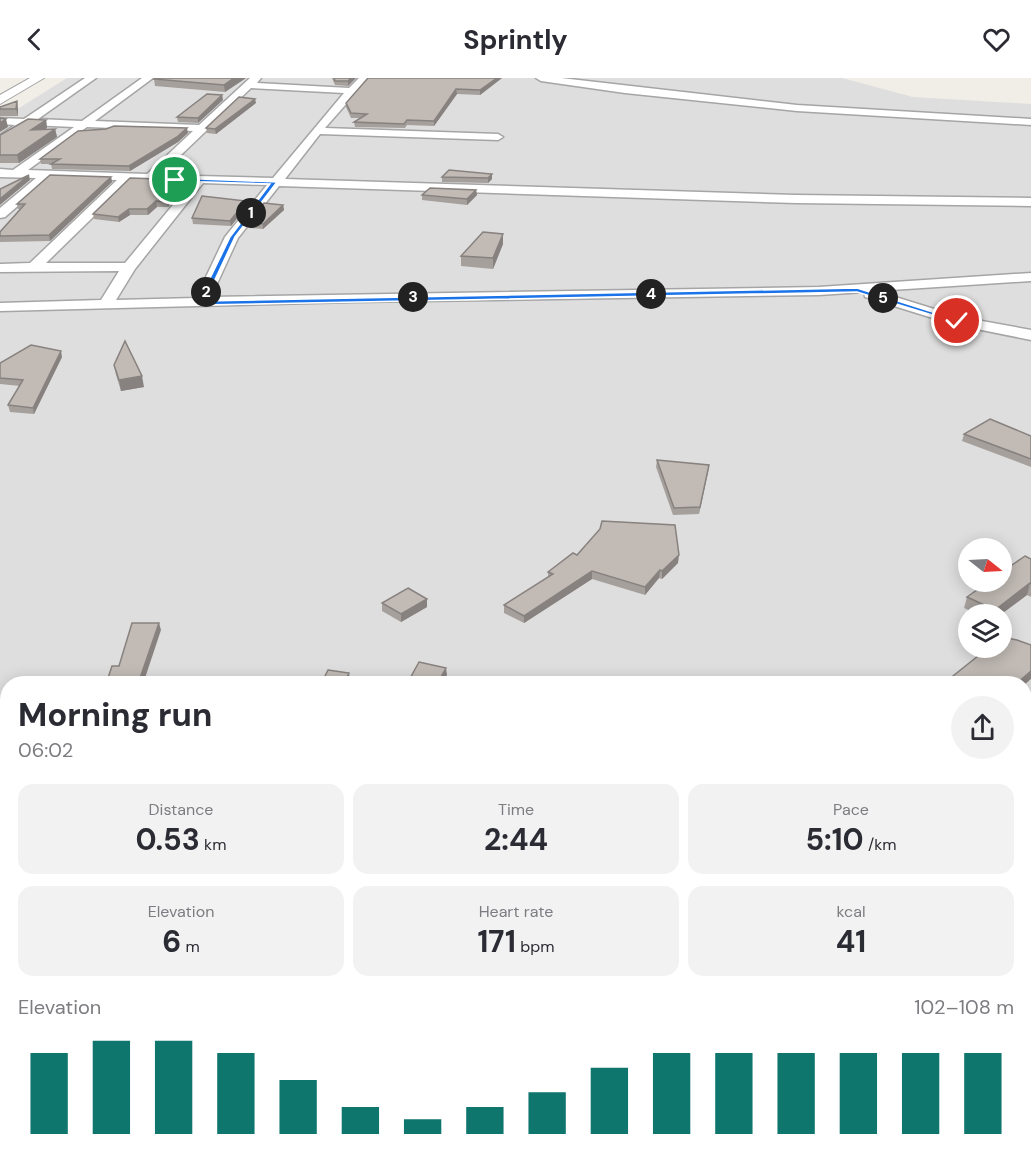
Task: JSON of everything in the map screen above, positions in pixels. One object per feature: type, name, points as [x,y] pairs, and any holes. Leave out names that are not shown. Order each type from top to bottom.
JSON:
[{"type":"street","points":[[0,100],[38,78]]},
{"type":"street","points":[[0,140],[91,78]]},
{"type":"street","points":[[15,174],[148,78]]},
{"type":"street","points":[[201,303],[232,237],[274,182],[364,78]]},
{"type":"street","points":[[541,78],[625,90],[797,108],[1031,122]]},
{"type":"street","points":[[149,179],[252,82],[352,91]]},
{"type":"street","points":[[0,121],[202,128]]},
{"type":"street","points":[[317,131],[498,137]]},
{"type":"street","points":[[0,173],[796,199],[1031,202]]},
{"type":"street","points":[[0,214],[46,175]]},
{"type":"street","points":[[34,267],[126,178]]},
{"type":"street","points":[[105,305],[129,267],[199,181]]},
{"type":"street","points":[[0,268],[129,267]]},
{"type":"street","points":[[0,307],[857,290],[989,278],[1031,278]]},
{"type":"street","points":[[857,290],[957,321],[1031,335]]},
{"type":"shaded area","points":[[67,78],[842,78],[913,97],[1031,104],[1031,676],[0,676],[0,120]]},
{"type":"building","points":[[234,78],[224,85],[154,79]]},
{"type":"building","points":[[334,78],[351,78],[348,81],[335,81]]},
{"type":"building","points":[[368,78],[497,78],[480,90],[456,89],[434,121],[407,120],[404,124],[354,122],[367,114],[351,113],[346,103]]},
{"type":"building","points":[[207,94],[222,95],[198,118],[177,117]]},
{"type":"building","points":[[239,97],[255,99],[215,129],[206,128]]},
{"type":"building","points":[[17,101],[16,109],[0,109],[0,107]]},
{"type":"building","points":[[28,119],[46,120],[31,130],[55,129],[17,155],[0,155],[0,135]]},
{"type":"building","points":[[114,126],[187,128],[177,137],[129,166],[51,164],[60,159],[40,159],[78,131],[106,129]]},
{"type":"building","points":[[449,170],[492,174],[488,178],[442,177]]},
{"type":"building","points":[[29,175],[0,199],[0,189]]},
{"type":"building","points":[[50,175],[111,177],[49,235],[0,236],[0,232],[25,204],[17,204]]},
{"type":"building","points":[[130,178],[185,180],[167,202],[156,201],[147,209],[129,209],[118,217],[93,214]]},
{"type":"building","points":[[430,188],[476,190],[467,199],[422,195]]},
{"type":"building","points":[[202,196],[246,201],[230,221],[192,218]]},
{"type":"building","points":[[264,203],[283,205],[263,224],[248,222]]},
{"type":"building","points":[[483,232],[503,234],[493,258],[461,256]]},
{"type":"building","points":[[125,341],[142,376],[119,380],[114,365]]},
{"type":"building","points":[[31,345],[61,351],[33,408],[8,405],[23,380],[0,378],[0,363]]},
{"type":"building","points":[[990,419],[1031,436],[1031,459],[964,434]]},
{"type":"building","points":[[657,460],[709,465],[700,507],[674,508]]},
{"type":"building","points":[[602,521],[675,525],[679,555],[662,571],[660,570],[645,587],[592,571],[524,616],[504,605],[553,574],[548,572],[573,553],[577,555],[600,529]]},
{"type":"building","points":[[1025,556],[1031,559],[1031,584],[1003,604],[982,604],[967,597],[974,592],[1012,592],[1012,565]]},
{"type":"building","points":[[408,588],[427,599],[401,614],[382,603]]},
{"type":"building","points":[[132,623],[159,623],[141,676],[109,676],[112,666],[119,666]]},
{"type":"building","points":[[1012,639],[1031,645],[1031,671],[1025,676],[953,676],[976,658],[1012,658]]},
{"type":"building","points":[[419,662],[446,668],[442,676],[411,676]]},
{"type":"building","points":[[328,670],[349,673],[348,676],[325,676]]},
{"type":"route","points":[[175,180],[274,182],[232,237],[201,303],[353,298],[857,290],[957,321]]}]
